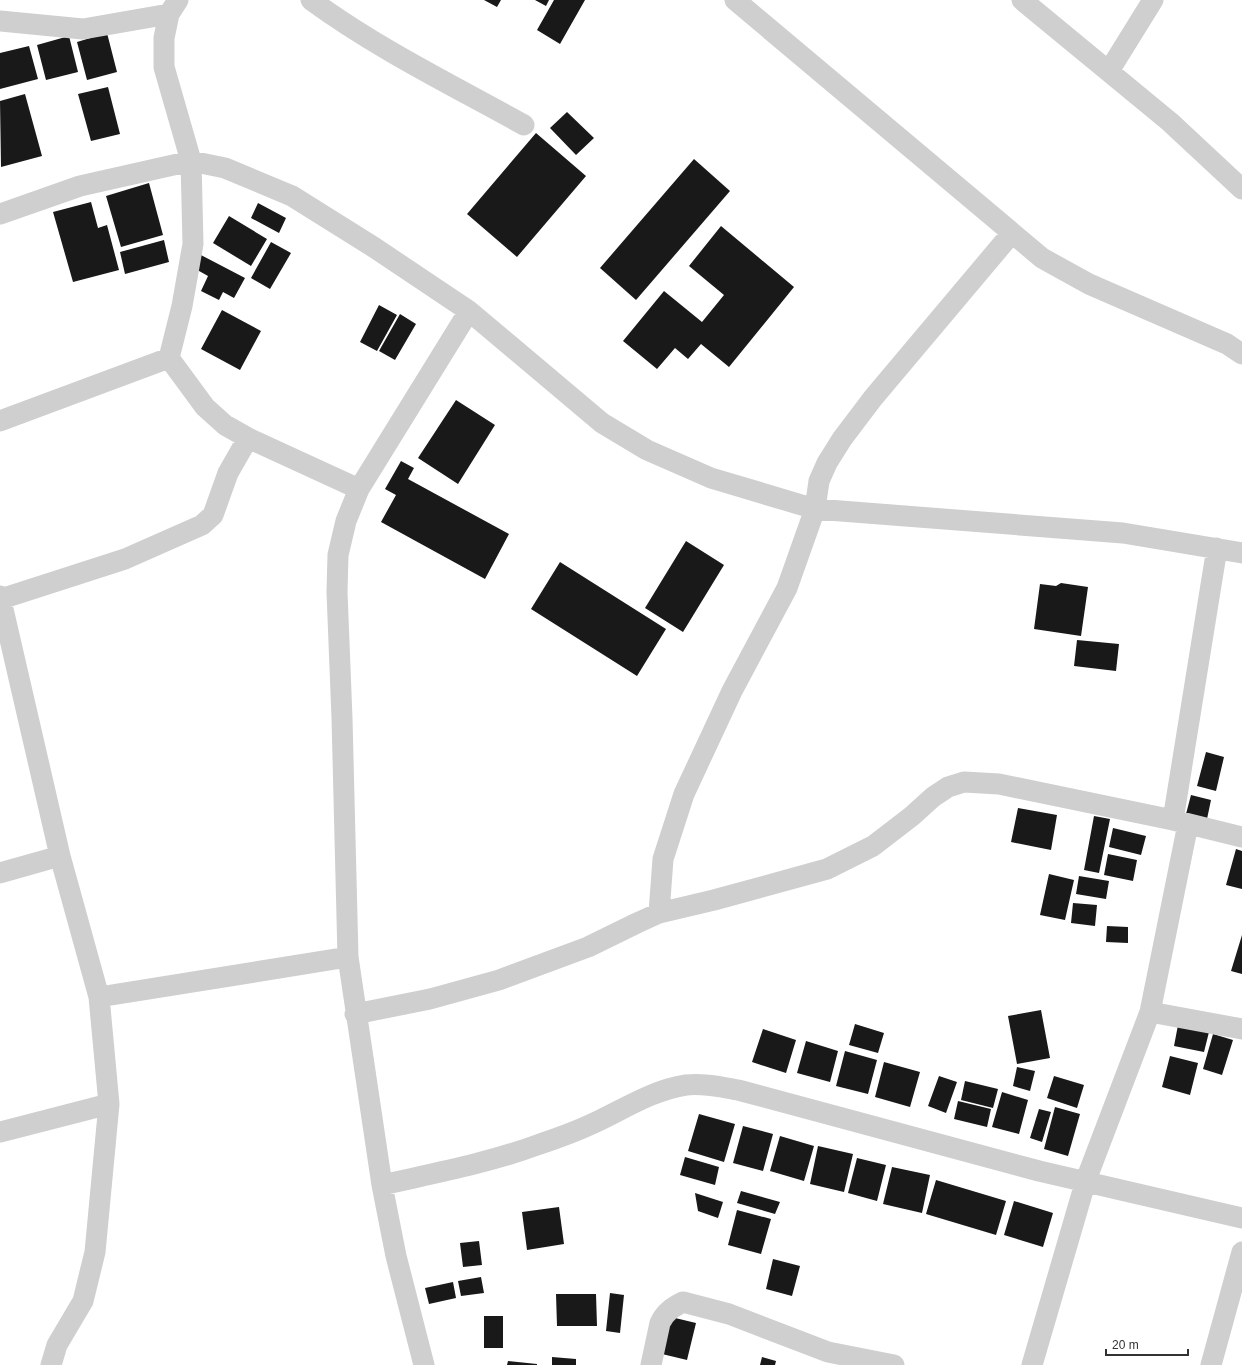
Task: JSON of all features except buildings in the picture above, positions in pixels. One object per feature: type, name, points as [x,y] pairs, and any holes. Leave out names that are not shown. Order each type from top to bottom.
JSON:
[{"type":"street","points":[[311,0],[342,23],[524,125]]},
{"type":"street","points":[[735,0],[1042,258],[1089,284],[1219,341],[1242,354]]},
{"type":"street","points":[[1022,0],[1109,70],[1170,122],[1242,189]]},
{"type":"street","points":[[1109,70],[1153,0]]},
{"type":"street","points":[[0,21],[83,29],[173,7],[164,38],[164,67],[191,162],[193,244],[182,306],[169,358]]},
{"type":"street","points":[[0,214],[80,186],[191,162],[224,168],[292,196],[375,248],[469,311],[602,423],[646,450],[711,478],[814,509],[1123,533],[1242,553]]},
{"type":"street","points":[[659,914],[663,859],[684,794],[732,691],[787,588],[814,509],[819,482],[826,463],[842,439],[1012,234]]},
{"type":"street","points":[[424,1365],[396,1256],[382,1185],[355,1014],[348,958],[342,718],[337,592],[338,555],[346,521],[359,489],[469,311]]},
{"type":"street","points":[[0,421],[169,358]]},
{"type":"street","points":[[169,358],[205,407],[225,425],[248,438],[359,489]]},
{"type":"street","points":[[50,1365],[57,1345],[83,1301],[95,1252],[109,1104],[99,997],[60,856],[0,598],[124,559],[202,525],[213,515],[228,473],[248,438]]},
{"type":"street","points":[[1032,1365],[1086,1180],[1150,1012],[1181,822],[1218,548]]},
{"type":"street","points":[[355,1014],[430,999],[499,980],[588,947],[659,914],[827,869],[873,846],[912,816],[932,797],[948,787],[964,782],[999,784],[1181,822],[1242,837]]},
{"type":"street","points":[[0,873],[60,856]]},
{"type":"street","points":[[99,997],[348,958]]},
{"type":"street","points":[[1150,1012],[1242,1029]]},
{"type":"street","points":[[382,1185],[462,1168],[539,1145],[593,1124],[647,1098],[670,1089],[687,1085],[738,1090],[1039,1171],[1086,1180],[1242,1218]]},
{"type":"street","points":[[0,1132],[109,1104]]},
{"type":"street","points":[[1212,1365],[1242,1252]]},
{"type":"street","points":[[651,1365],[660,1323],[663,1316],[672,1308],[683,1302],[729,1314],[828,1352],[894,1365]]}]
